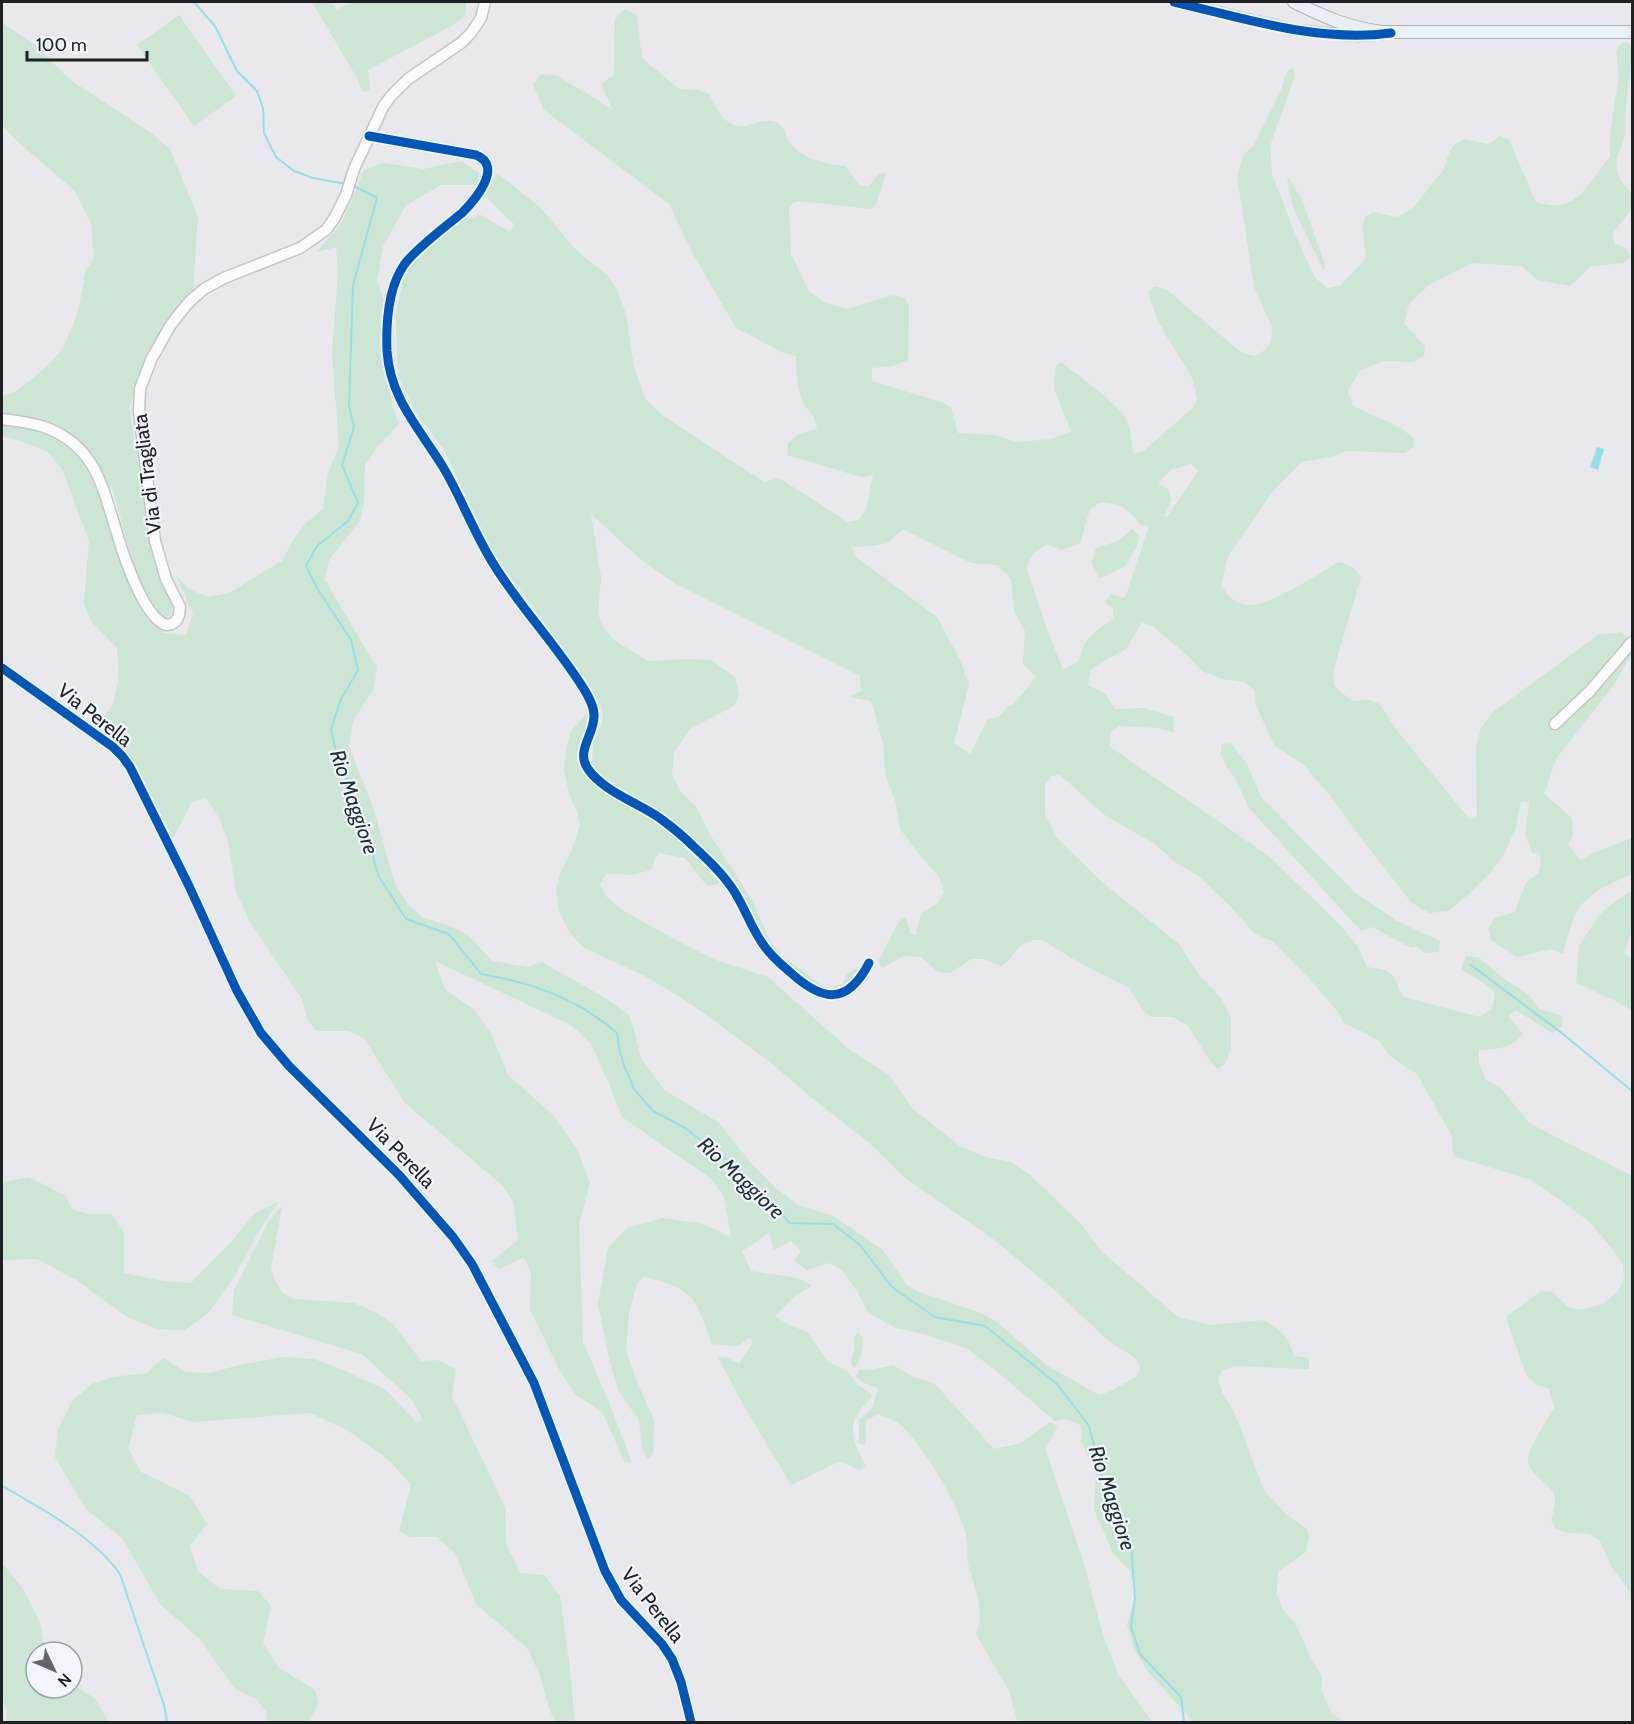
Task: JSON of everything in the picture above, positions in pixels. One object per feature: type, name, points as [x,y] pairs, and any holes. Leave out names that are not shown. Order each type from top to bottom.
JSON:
[{"type":"main road","points":[[1293,2],[1343,24],[1391,33],[1632,32]]},
{"type":"street","name":"Via di Tragliata","points":[[2,419],[29,423],[52,430],[76,446],[87,458],[102,483],[123,552],[139,593],[158,620],[166,625],[173,624],[178,617],[180,607],[166,579],[153,533],[139,412],[140,389],[146,371],[170,326],[195,296],[219,280],[300,248],[326,230],[346,195],[354,169],[383,107],[400,86],[461,43],[471,33],[481,18],[485,2]]},
{"type":"street","points":[[1174,2],[1299,31],[1364,36],[1391,33]]},
{"type":"street","points":[[369,136],[476,155],[485,160],[488,166],[486,178],[466,209],[410,258],[399,274],[392,294],[387,324],[387,352],[391,378],[406,412],[445,471],[494,566],[557,650],[589,699],[594,716],[584,751],[586,765],[604,785],[662,819],[718,869],[744,907],[764,946],[805,984],[822,994],[838,994],[855,984],[869,963]]},
{"type":"street","points":[[1556,724],[1590,692],[1632,642]]},
{"type":"street","name":"Via Perella","points":[[2,668],[105,741],[122,756],[130,767],[189,886],[237,991],[261,1033],[289,1066],[399,1175],[453,1237],[472,1264],[534,1383],[605,1571],[621,1600],[669,1654],[681,1682],[691,1722]]},
{"type":"green space","points":[[312,2],[332,2],[336,10],[352,2],[466,2],[466,14],[455,24],[368,70],[370,90],[363,92]]},
{"type":"green space","points":[[625,9],[637,15],[642,58],[679,89],[698,90],[709,94],[720,114],[728,122],[736,126],[765,121],[779,124],[784,129],[788,140],[799,151],[821,162],[845,166],[860,186],[869,186],[878,174],[886,173],[877,203],[871,209],[799,201],[793,203],[789,209],[791,254],[809,291],[824,302],[847,309],[893,295],[905,298],[909,307],[908,360],[893,366],[872,368],[872,381],[944,403],[951,408],[958,433],[995,435],[1016,442],[1052,439],[1071,431],[1054,389],[1056,365],[1061,362],[1117,407],[1127,421],[1133,453],[1142,452],[1192,409],[1197,399],[1191,376],[1155,314],[1149,291],[1154,286],[1167,290],[1242,353],[1255,356],[1265,350],[1271,342],[1272,327],[1254,287],[1237,176],[1243,156],[1255,143],[1282,88],[1286,73],[1292,67],[1295,75],[1270,146],[1272,174],[1315,278],[1328,288],[1341,285],[1366,258],[1362,227],[1366,216],[1373,212],[1397,217],[1413,208],[1444,169],[1454,145],[1464,139],[1489,144],[1500,136],[1509,140],[1536,202],[1562,205],[1572,201],[1588,186],[1610,157],[1610,135],[1619,75],[1616,51],[1621,44],[1626,42],[1632,45],[1625,134],[1616,165],[1621,180],[1632,194],[1632,209],[1612,234],[1615,244],[1627,249],[1631,256],[1624,263],[1591,266],[1570,286],[1538,280],[1521,266],[1473,263],[1429,285],[1409,304],[1404,324],[1425,346],[1424,356],[1413,362],[1384,361],[1360,371],[1348,390],[1353,406],[1399,427],[1414,438],[1413,447],[1405,453],[1346,451],[1334,456],[1302,462],[1274,490],[1228,556],[1221,585],[1237,602],[1255,605],[1280,596],[1339,562],[1353,567],[1361,577],[1333,672],[1334,686],[1352,701],[1370,700],[1380,704],[1395,728],[1470,820],[1477,816],[1476,747],[1481,728],[1493,712],[1598,635],[1622,632],[1632,645],[1632,653],[1614,685],[1556,759],[1544,794],[1572,818],[1573,835],[1568,845],[1581,860],[1632,838],[1632,874],[1597,891],[1582,904],[1571,925],[1563,954],[1551,949],[1517,957],[1491,940],[1488,929],[1495,918],[1515,912],[1525,884],[1539,872],[1541,861],[1539,852],[1533,854],[1525,835],[1529,803],[1521,801],[1515,830],[1504,854],[1490,873],[1448,911],[1429,913],[1411,902],[1332,798],[1303,764],[1275,746],[1256,706],[1255,691],[1245,682],[1222,679],[1202,671],[1154,627],[1142,622],[1127,648],[1091,669],[1088,685],[1105,694],[1115,709],[1144,708],[1173,717],[1174,733],[1159,728],[1119,726],[1111,732],[1109,746],[1270,857],[1343,928],[1358,947],[1367,967],[1391,974],[1403,997],[1480,1017],[1492,1009],[1495,993],[1480,980],[1461,970],[1466,956],[1478,957],[1529,995],[1539,1009],[1563,1016],[1562,1026],[1552,1033],[1516,1010],[1508,1016],[1523,1034],[1508,1046],[1479,1050],[1479,1062],[1486,1080],[1500,1087],[1529,1123],[1632,1176],[1632,1617],[1630,1592],[1611,1566],[1600,1541],[1590,1534],[1570,1533],[1556,1529],[1551,1520],[1555,1506],[1554,1495],[1551,1489],[1532,1471],[1528,1459],[1535,1441],[1554,1408],[1549,1389],[1536,1384],[1526,1375],[1506,1317],[1541,1291],[1553,1292],[1568,1307],[1580,1310],[1603,1304],[1619,1290],[1624,1279],[1623,1263],[1590,1222],[1532,1180],[1453,1156],[1452,1136],[1417,1074],[1390,1056],[1379,1041],[1345,1024],[1316,986],[1272,941],[1255,934],[1230,906],[1197,875],[1176,863],[1155,844],[1106,816],[1060,775],[1051,776],[1045,785],[1045,814],[1057,838],[1102,882],[1179,944],[1199,975],[1221,998],[1231,1018],[1231,1047],[1226,1063],[1218,1069],[1210,1061],[1188,1026],[1173,1017],[1151,1017],[1143,1010],[1129,988],[1078,962],[1043,940],[1033,940],[1021,945],[1001,966],[983,959],[971,959],[950,973],[938,972],[921,957],[904,956],[882,968],[878,961],[899,921],[906,917],[910,933],[916,936],[921,913],[937,904],[944,893],[940,878],[900,829],[895,800],[885,773],[883,743],[871,701],[849,697],[861,691],[860,676],[674,583],[639,558],[591,514],[601,577],[598,614],[603,627],[614,640],[648,661],[711,660],[735,677],[739,695],[734,706],[690,729],[674,752],[672,775],[680,791],[695,805],[711,836],[752,900],[769,939],[782,956],[823,986],[831,988],[842,984],[847,974],[860,967],[854,981],[838,991],[820,990],[780,960],[769,948],[720,869],[612,786],[592,766],[593,744],[603,719],[601,706],[563,648],[489,547],[444,449],[417,415],[398,376],[396,313],[405,272],[418,253],[457,221],[481,215],[510,232],[514,224],[484,195],[497,173],[541,208],[576,250],[608,276],[617,290],[626,314],[634,367],[645,398],[661,414],[764,482],[779,478],[848,522],[858,520],[866,510],[873,475],[861,477],[787,455],[788,443],[799,434],[817,429],[814,417],[804,404],[800,393],[796,356],[784,353],[736,328],[693,254],[669,204],[544,110],[533,85],[541,74],[556,75],[612,109],[601,84],[614,75],[615,19]],"holes":[[[1191,464],[1198,471],[1167,517],[1164,516],[1172,499],[1167,488],[1158,483],[1171,470]],[[1099,503],[1118,505],[1128,511],[1141,525],[1149,526],[1125,598],[1111,594],[1105,602],[1113,609],[1113,619],[1097,630],[1085,643],[1078,662],[1063,670],[1026,567],[1034,553],[1047,544],[1061,550],[1080,543],[1090,509]],[[903,529],[971,563],[998,565],[1011,579],[1014,610],[1025,631],[1023,664],[1036,677],[1014,704],[1009,705],[999,717],[988,719],[970,754],[954,743],[969,685],[961,662],[937,617],[856,557],[851,547],[888,543]]]},
{"type":"green space","points":[[179,15],[236,96],[194,126],[137,45]]},
{"type":"green space","points":[[2,22],[35,45],[69,79],[151,133],[170,149],[198,217],[193,289],[160,331],[129,408],[158,575],[172,605],[172,614],[166,618],[157,613],[139,584],[113,491],[87,448],[55,425],[2,412],[2,396],[17,391],[62,350],[78,312],[86,270],[94,258],[91,224],[75,191],[19,143],[2,125]]},
{"type":"green space","points":[[462,161],[479,173],[478,185],[441,185],[406,205],[383,246],[377,280],[385,304],[382,352],[392,404],[399,424],[377,447],[365,465],[364,501],[360,521],[329,560],[325,580],[377,668],[374,688],[353,721],[349,746],[374,810],[395,884],[409,906],[422,917],[453,927],[469,936],[492,961],[527,967],[542,962],[607,999],[630,1016],[641,1058],[664,1090],[718,1122],[751,1163],[776,1188],[798,1205],[833,1216],[882,1249],[907,1285],[919,1292],[981,1313],[997,1322],[1048,1366],[1099,1395],[1136,1377],[1140,1369],[1137,1359],[1107,1340],[1058,1293],[992,1238],[905,1178],[867,1141],[770,1062],[694,1006],[643,975],[584,948],[569,932],[559,911],[556,890],[560,873],[572,850],[580,826],[564,770],[571,731],[589,711],[592,717],[584,770],[659,821],[692,848],[720,879],[718,884],[707,886],[685,858],[658,853],[651,870],[632,875],[606,873],[600,885],[606,896],[620,909],[713,959],[768,977],[850,1050],[888,1074],[913,1109],[960,1146],[985,1157],[1011,1162],[1030,1175],[1081,1224],[1101,1251],[1178,1317],[1210,1325],[1264,1320],[1278,1329],[1287,1339],[1295,1356],[1309,1358],[1309,1369],[1235,1366],[1222,1371],[1218,1378],[1222,1392],[1235,1414],[1264,1490],[1287,1515],[1306,1528],[1309,1536],[1306,1552],[1279,1571],[1277,1596],[1283,1610],[1295,1623],[1321,1675],[1322,1692],[1332,1714],[1345,1722],[1194,1722],[1148,1672],[1135,1650],[1127,1625],[1136,1594],[1130,1571],[1113,1553],[1094,1509],[1096,1474],[1081,1441],[1080,1425],[1066,1419],[1055,1421],[966,1348],[924,1334],[895,1328],[868,1312],[857,1291],[841,1269],[829,1263],[807,1270],[794,1261],[801,1251],[791,1241],[774,1250],[769,1233],[742,1251],[751,1271],[798,1278],[812,1286],[795,1296],[775,1316],[807,1332],[829,1363],[846,1370],[857,1384],[871,1394],[871,1398],[857,1416],[853,1431],[866,1467],[859,1470],[840,1461],[791,1485],[741,1401],[718,1357],[728,1358],[739,1364],[753,1342],[750,1337],[739,1346],[712,1344],[699,1310],[689,1295],[671,1284],[643,1277],[637,1284],[629,1313],[626,1351],[654,1420],[653,1454],[648,1459],[642,1449],[639,1420],[619,1392],[610,1363],[598,1304],[608,1248],[627,1228],[663,1218],[703,1224],[731,1237],[724,1196],[710,1178],[622,1117],[591,1044],[571,1025],[435,961],[445,989],[474,1010],[491,1033],[508,1075],[552,1114],[577,1149],[590,1183],[579,1224],[583,1342],[632,1463],[624,1461],[603,1413],[576,1395],[560,1371],[530,1310],[531,1274],[524,1257],[500,1269],[491,1262],[518,1240],[513,1202],[503,1186],[405,1103],[364,1038],[349,1031],[317,1031],[307,1019],[302,999],[250,922],[236,892],[228,841],[219,818],[206,798],[192,802],[173,838],[169,837],[120,749],[97,726],[113,704],[119,676],[117,648],[92,622],[84,604],[89,541],[62,469],[48,452],[2,436],[2,425],[29,429],[63,439],[83,462],[101,499],[138,600],[163,633],[186,635],[193,614],[176,575],[189,589],[208,597],[229,593],[282,561],[305,524],[323,509],[328,473],[339,446],[332,352],[338,275],[336,247],[317,252],[341,224],[364,170],[384,163],[424,169]]},
{"type":"green space","points":[[1289,178],[1303,202],[1325,269],[1322,268],[1293,207],[1287,179]]},
{"type":"green space","points":[[1132,529],[1139,535],[1137,547],[1125,566],[1099,579],[1092,563],[1096,548],[1118,541]]},
{"type":"green space","points":[[1231,743],[1247,764],[1261,797],[1354,892],[1397,921],[1440,941],[1439,952],[1424,953],[1416,946],[1411,948],[1372,927],[1361,931],[1249,808],[1221,754],[1221,745]]},
{"type":"green space","points":[[1632,891],[1632,930],[1624,952],[1632,959],[1632,1011],[1576,983],[1579,946],[1600,914]]},
{"type":"green space","points":[[29,1177],[66,1196],[72,1209],[88,1214],[111,1214],[124,1232],[124,1273],[164,1281],[191,1283],[233,1240],[255,1213],[280,1201],[266,1219],[232,1280],[208,1313],[185,1330],[157,1329],[127,1317],[78,1281],[37,1259],[2,1260],[2,1180],[4,1182]]},
{"type":"green space","points":[[282,1206],[271,1268],[275,1281],[283,1293],[294,1299],[354,1303],[375,1312],[393,1324],[421,1361],[437,1360],[456,1369],[452,1396],[505,1507],[506,1545],[521,1573],[544,1575],[560,1596],[575,1722],[556,1722],[550,1711],[539,1673],[527,1648],[476,1604],[455,1553],[437,1537],[410,1537],[399,1531],[411,1485],[389,1460],[347,1430],[310,1413],[193,1422],[163,1413],[137,1415],[128,1448],[141,1472],[190,1496],[207,1524],[190,1546],[197,1570],[220,1589],[258,1591],[271,1606],[263,1643],[278,1667],[315,1690],[318,1703],[309,1722],[266,1722],[267,1713],[256,1699],[235,1689],[200,1639],[161,1605],[122,1538],[86,1509],[55,1457],[58,1429],[72,1401],[92,1384],[113,1377],[147,1373],[163,1358],[186,1372],[210,1373],[284,1357],[314,1359],[386,1390],[415,1421],[424,1422],[412,1400],[362,1354],[232,1315],[234,1290],[268,1223]]},
{"type":"green space","points":[[858,1332],[863,1338],[863,1346],[855,1368],[851,1361],[855,1336]]},
{"type":"green space","points":[[893,1365],[913,1377],[934,1383],[994,1449],[1021,1443],[1050,1422],[1058,1426],[1045,1449],[1082,1557],[1103,1635],[1118,1674],[1152,1722],[1022,1722],[1017,1720],[1009,1691],[976,1634],[980,1617],[976,1590],[968,1564],[967,1541],[958,1513],[942,1480],[911,1436],[900,1424],[891,1419],[878,1414],[866,1421],[865,1445],[859,1443],[859,1420],[872,1408],[878,1388],[863,1383],[856,1376],[860,1369],[870,1370]]},
{"type":"green space","points":[[2,1563],[22,1587],[40,1623],[43,1640],[24,1640],[24,1700],[84,1700],[84,1691],[95,1699],[109,1722],[7,1722],[7,1709],[2,1700]]},
{"type":"water","points":[[1597,447],[1604,449],[1598,470],[1590,467]]},
{"type":"waterway","name":"Rio Maggiore","points":[[194,2],[215,26],[237,71],[257,91],[263,108],[264,133],[276,157],[294,171],[313,178],[346,184]]},
{"type":"waterway","name":"Rio Maggiore","points":[[352,185],[377,198],[353,285],[349,406],[354,427],[342,465],[358,503],[348,521],[317,546],[306,566],[317,588],[351,640],[358,670],[341,699],[331,729],[337,757],[360,807],[378,875],[406,919],[449,934],[481,974],[519,982],[554,994],[587,1011],[617,1033],[624,1065],[634,1089],[653,1111],[685,1128],[726,1159],[740,1180],[772,1203],[790,1223],[833,1224],[860,1245],[892,1287],[935,1317],[985,1326],[1058,1385],[1089,1426],[1104,1484],[1131,1543],[1135,1598],[1131,1627],[1140,1654],[1181,1697],[1184,1722]]},
{"type":"waterway","points":[[1471,965],[1563,1034],[1632,1091]]},
{"type":"waterway","points":[[2,1486],[66,1524],[109,1560],[120,1574],[164,1705],[167,1722]]},
{"type":"cycle path","points":[[1174,2],[1309,32],[1336,35],[1391,33]]},
{"type":"cycle path","points":[[369,136],[476,155],[484,160],[487,167],[484,183],[474,200],[462,213],[415,252],[404,265],[394,284],[387,329],[389,368],[407,412],[443,467],[488,556],[572,671],[590,700],[594,711],[593,722],[584,749],[588,769],[612,791],[665,822],[709,861],[732,888],[768,951],[802,982],[813,989],[833,995],[852,987],[869,963]]},
{"type":"cycle path","points":[[2,668],[113,747],[122,756],[130,767],[189,886],[237,991],[261,1033],[289,1066],[399,1175],[453,1237],[472,1264],[534,1383],[605,1571],[621,1600],[662,1644],[672,1659],[681,1682],[691,1722]]}]
